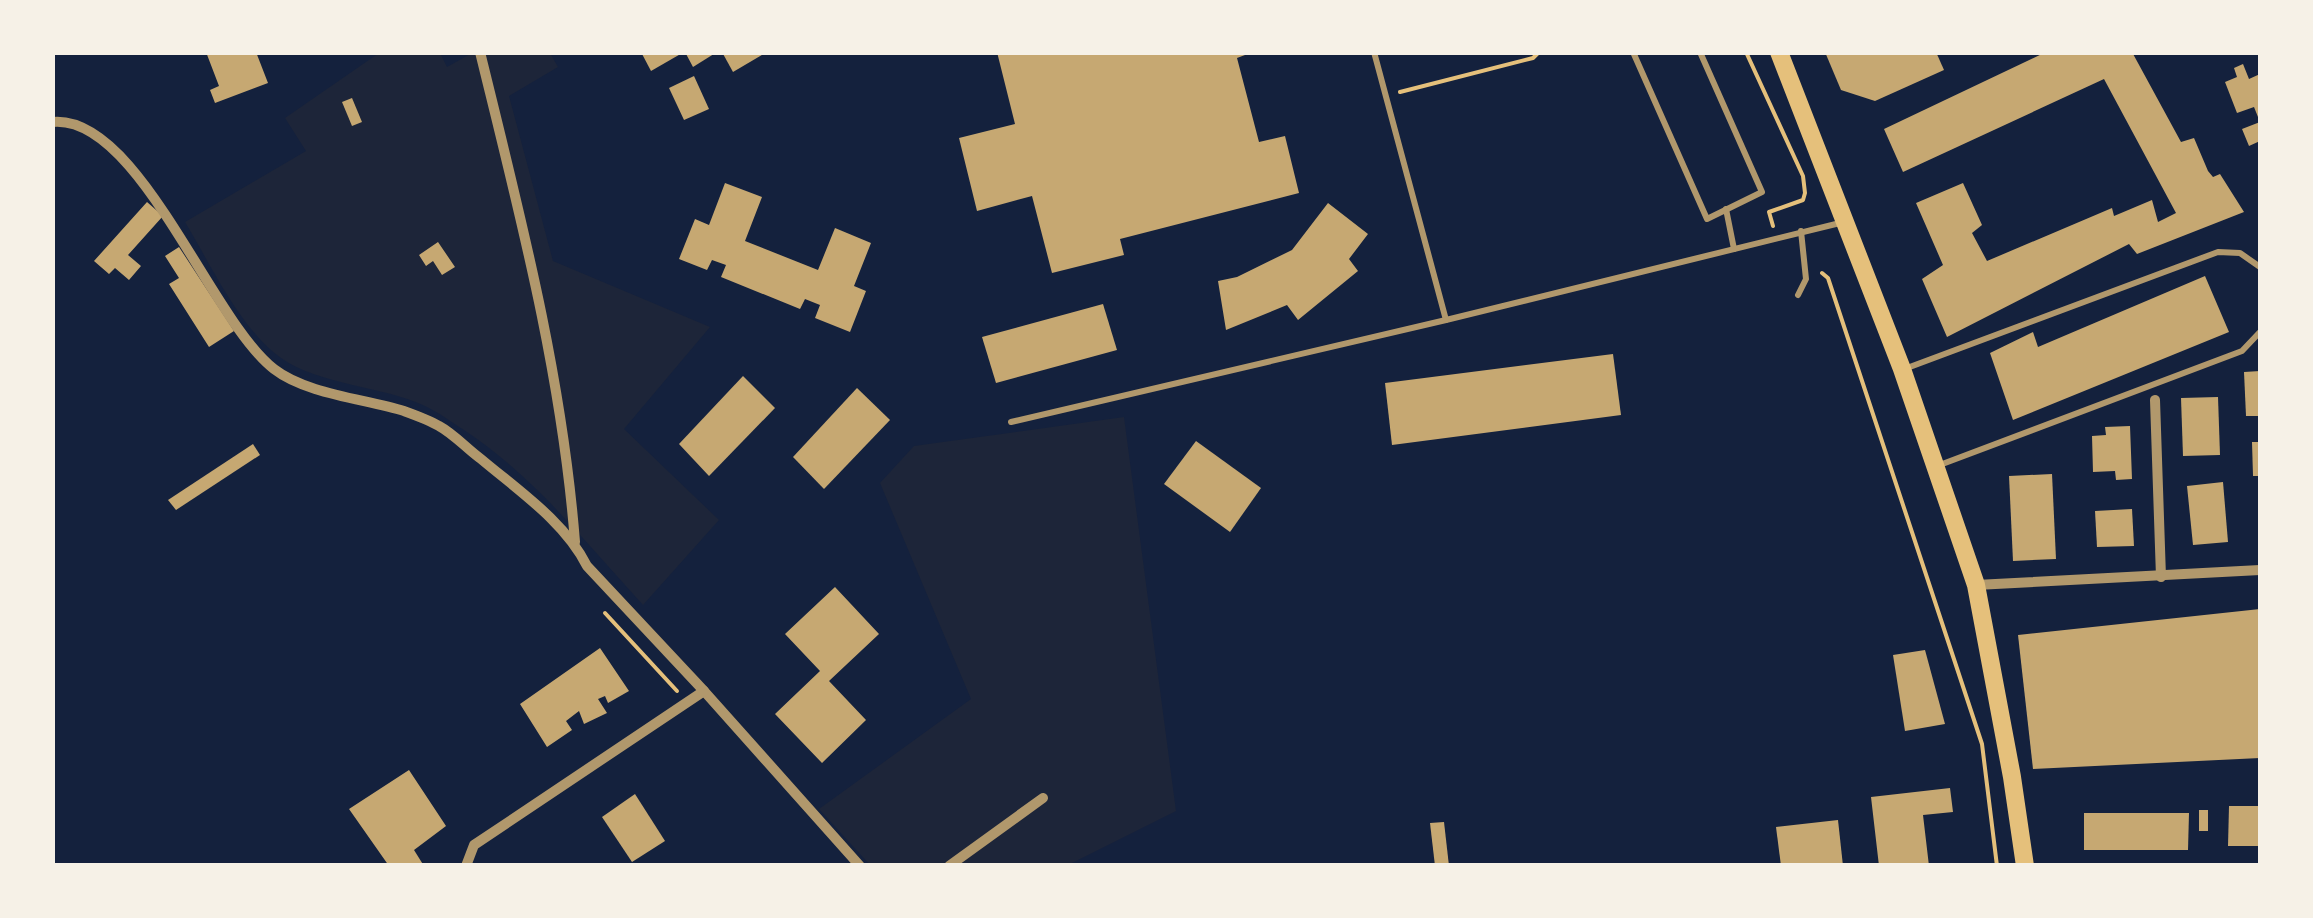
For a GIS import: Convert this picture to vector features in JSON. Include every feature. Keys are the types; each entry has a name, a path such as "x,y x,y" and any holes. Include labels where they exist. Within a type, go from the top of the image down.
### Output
{"main road":[{"path":"1779,52 1902,370 1976,585 2012,777 2024,866"}],"street":[{"path":"480,52 540,294 573,493 576,543 587,566 858,865"},
{"path":"52,122 94,130 155,197 238,329 273,369 296,382 407,412 441,426 576,543"},
{"path":"2155,400 2161,576"},
{"path":"1976,585 2260,570"},
{"path":"466,866 474,845 704,691"},
{"path":"949,866 1043,798"}],"lane":[{"path":"1374,52 1446,320"},
{"path":"1633,52 1707,218 1762,192 1700,52"},
{"path":"1726,209 1734,248"},
{"path":"1011,422 1845,222"},
{"path":"1798,294 1806,278 1801,232"},
{"path":"1902,370 2218,252 2240,253 2260,267"},
{"path":"1936,467 2242,351 2260,332"}],"path":[{"path":"1386,95 1533,58 1538,52"},
{"path":"1746,52 1803,176 1803,200 1769,212 1776,238"},
{"path":"1805,261 1828,278 1951,645 1982,744 1997,866"}],"shaded area":[{"path":"379,53 440,53 447,67 472,53 550,53 558,67 509,96 553,261 710,327 624,429 719,520 643,605 537,490 464,430 408,399 296,367 266,346 239,314 185,222 306,151 285,118"},
{"path":"1124,417 1176,811 1068,865 871,866 819,809 971,699 880,483 914,446"}],"building":[{"path":"206,52 256,52 268,83 215,103 210,90 219,86"},
{"path":"641,52 684,52 651,71"},
{"path":"685,52 717,52 693,67"},
{"path":"722,52 767,52 733,72"},
{"path":"997,52 1253,52 1237,58 1259,142 1285,136 1299,193 1120,239 1124,255 1052,273 1032,196 977,211 959,138 1015,124"},
{"path":"1825,52 1936,52 1944,70 1875,101 1841,90"},
{"path":"2046,52 2132,52 2181,142 2194,138 2208,171 2213,177 2220,174 2244,212 2137,254 2129,244 1947,337 1922,279 1943,265 1916,203 1963,183 1982,225 1972,233 1987,261 2112,208 2114,216 2152,200 2158,222 2176,213 2104,79 1903,172 1884,129"},
{"path":"2243,64 2249,79 2260,74 2260,122 2254,107 2237,113 2225,82 2237,77 2234,68"},
{"path":"694,76 709,109 684,120 669,88"},
{"path":"352,98 362,122 352,126 342,102"},
{"path":"2260,122 2260,141 2249,146 2242,129"},
{"path":"725,183 762,197 745,241 818,270 835,228 871,243 854,286 866,291 850,332 815,318 820,305 805,299 800,309 721,277 726,265 712,260 707,270 679,259 695,219 709,225"},
{"path":"147,202 163,216 128,255 141,266 129,280 115,268 109,274 94,261"},
{"path":"1328,203 1368,234 1349,259 1358,271 1298,320 1287,305 1226,330 1218,281 1237,277 1292,250"},
{"path":"438,242 455,267 442,275 433,261 426,266 419,255"},
{"path":"179,247 234,331 209,347 169,284 179,278 165,256"},
{"path":"2205,276 2229,332 2013,420 1990,353 2033,332 2038,347"},
{"path":"1103,304 1117,350 996,383 982,337"},
{"path":"1613,354 1621,415 1392,445 1385,383"},
{"path":"2260,371 2260,416 2246,416 2244,372"},
{"path":"743,376 775,408 709,476 679,444"},
{"path":"857,388 890,420 824,489 793,457"},
{"path":"2218,397 2220,455 2183,456 2181,398"},
{"path":"2130,426 2132,479 2116,480 2115,471 2093,472 2092,436 2106,435 2105,427"},
{"path":"1196,441 1261,488 1230,532 1164,484"},
{"path":"2252,442 2260,442 2260,476 2253,476"},
{"path":"253,444 260,455 176,510 168,500"},
{"path":"2052,474 2056,559 2013,561 2009,476"},
{"path":"2223,482 2228,542 2193,545 2187,486"},
{"path":"2132,509 2134,546 2097,547 2095,511"},
{"path":"835,587 879,634 829,681 866,720 822,763 775,714 820,671 785,634"},
{"path":"2260,609 2260,758 2033,769 2018,635"},
{"path":"600,648 629,691 608,703 605,696 598,699 607,713 584,724 579,711 566,721 572,730 547,747 520,704"},
{"path":"1925,650 1945,724 1905,731 1893,655"},
{"path":"409,770 446,826 414,850 424,866 389,866 349,809"},
{"path":"1950,788 1953,812 1923,815 1929,866 1879,866 1871,797"},
{"path":"635,794 665,841 632,862 602,817"},
{"path":"2229,806 2260,806 2260,846 2228,846"},
{"path":"2199,810 2208,810 2208,831 2199,831"},
{"path":"2084,813 2189,813 2188,850 2084,850"},
{"path":"1838,820 1843,866 1781,866 1776,827"},
{"path":"1444,822 1449,866 1435,866 1430,823"}]}
